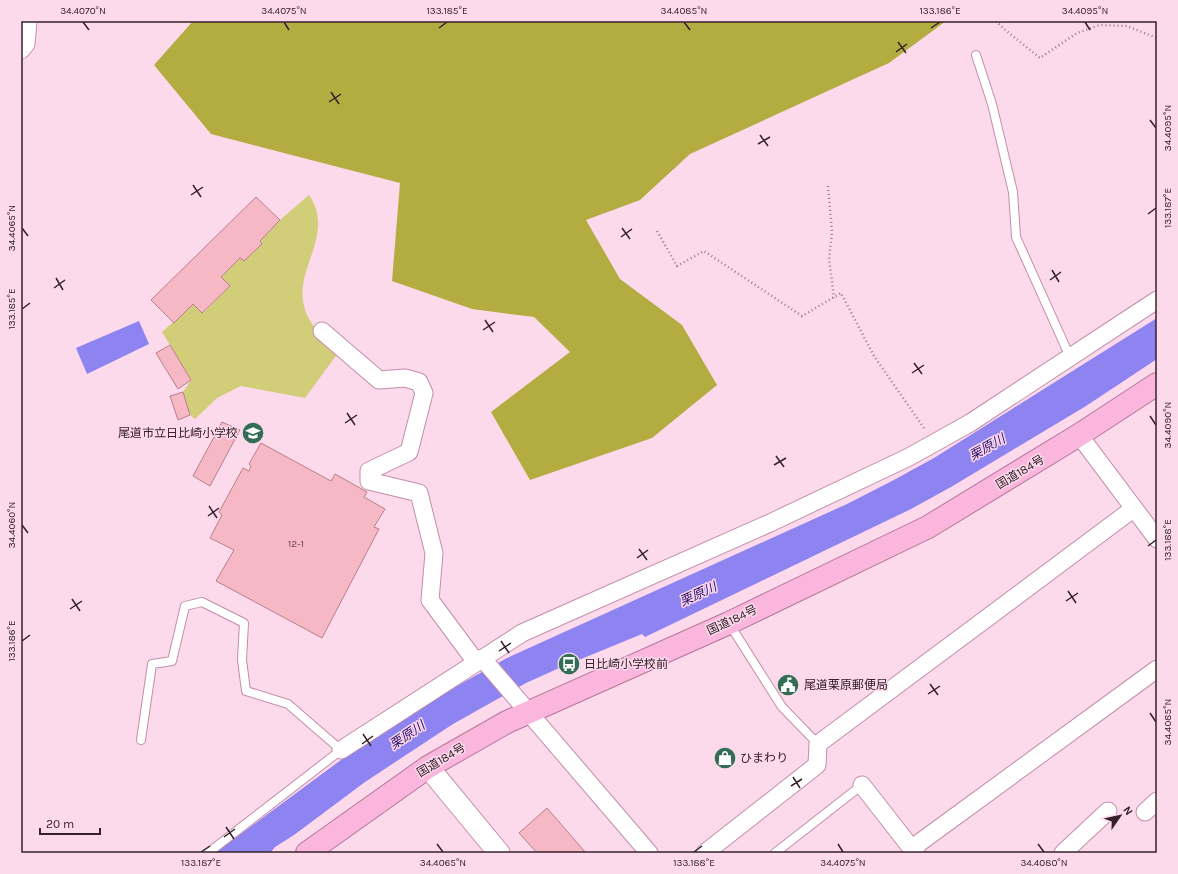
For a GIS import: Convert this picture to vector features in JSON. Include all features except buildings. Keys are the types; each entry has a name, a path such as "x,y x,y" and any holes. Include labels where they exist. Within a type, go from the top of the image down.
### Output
{"highway":[{"name":"国道184号","path":"307,853 428,767 507,722 522,705 729,623 928,527 1156,387"}],"street":[{"path":"21,50 26,44 28,21"},
{"path":"341,750 482,661 522,633 824,498 909,457 970,423 1157,300"},
{"path":"322,331 379,380 406,378 419,382 424,393 409,452 369,472 369,481 419,493 434,553 430,600 649,853"},
{"path":"1079,435 1133,509 1157,539"},
{"path":"705,853 817,764 818,744 1133,509"},
{"path":"862,785 914,853 919,843 1157,669"},
{"path":"428,767 499,853"},
{"path":"1063,853 1108,811"}],"lane":[{"path":"976,55 992,104 1013,192 1016,237 1070,357"},
{"path":"141,740 152,664 172,661 185,606 202,602 244,623 242,660 246,691 288,704 341,750 208,853"},
{"path":"729,623 782,708 818,744"},
{"path":"775,853 862,785"}],"path":[{"path":"996,21 1040,58 1077,33 1100,25 1127,26 1157,38"},
{"path":"828,186 832,232 829,259 834,298"},
{"path":"657,231 677,266 704,251 802,316 841,293 874,356 934,443"}],"shaded area":[{"path":"193,21 946,21 889,63 690,154 640,200 586,220 620,279 682,325 717,385 652,438 530,480 491,412 570,352 534,317 472,309 392,281 400,183 211,134 154,65"},
{"path":"309,195 316,209 318,223 317,237 304,278 302,292 304,306 313,325 338,353 305,398 241,386 217,398 195,419 190,415 183,392 191,380 162,332 193,304 203,313 230,286 221,277 240,258 244,261 262,244 260,241 280,220"}],"water":[{"name":"栗原川","path":"1157,318 1157,359 1086,406 951,487 911,509 645,637 642,634 526,683 453,724 365,782 294,835 275,847 270,853 215,853 349,754 439,696 507,658 847,504 892,481 934,458"},
{"path":"139,321 149,344 87,374 76,348"}],"place":[{"name":"尾道市立日比崎小学校","path":"253,433"},
{"name":"日比崎小学校前","path":"569,664"},
{"name":"尾道栗原郵便局","path":"788,685"},
{"name":"ひまわり","path":"725,758"}]}
